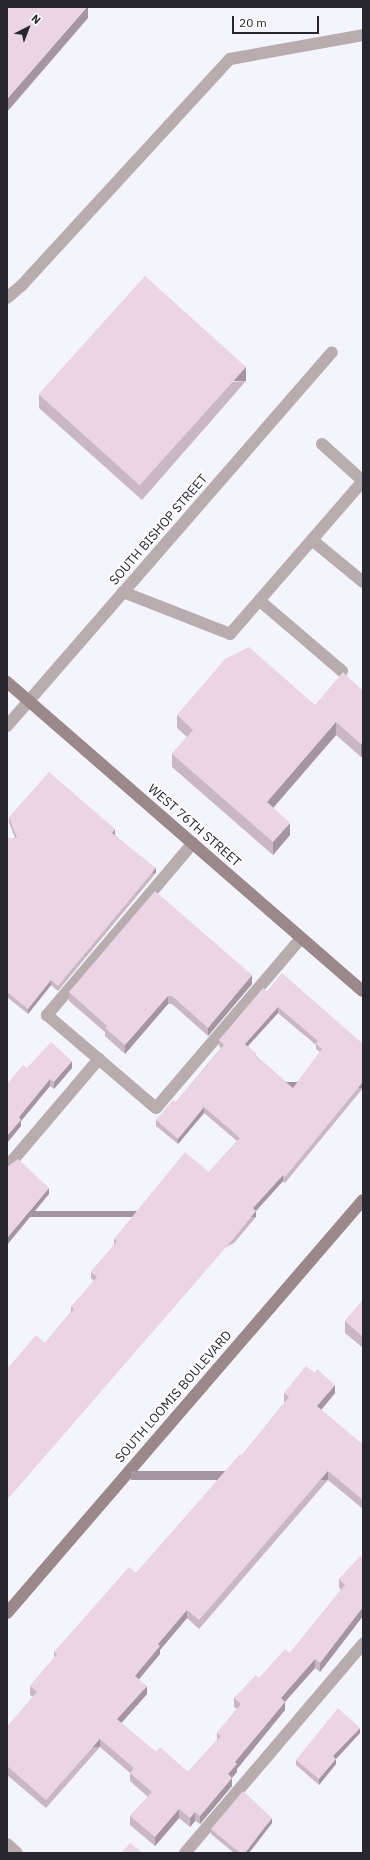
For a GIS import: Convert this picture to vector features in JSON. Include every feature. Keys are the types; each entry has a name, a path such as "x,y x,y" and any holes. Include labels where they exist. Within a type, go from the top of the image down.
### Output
{"street":[{"path":"7,298 22,285 230,59 363,35"},
{"name":"SOUTH BISHOP STREET","path":"7,726 332,352"},
{"path":"123,592 230,634 363,481 322,444"},
{"path":"312,540 363,582"},
{"path":"260,601 342,671"},
{"name":"WEST 76TH STREET","path":"7,682 363,991"},
{"path":"193,843 47,1015 156,1108 302,938"},
{"path":"7,1167 99,1059"},
{"name":"SOUTH LOOMIS BOULEVARD","path":"7,1613 363,1200"},
{"path":"185,1853 363,1644"},
{"path":"7,1844 17,1853"}],"building":[{"path":"7,7 87,7 7,99"},
{"path":"145,276 246,367 140,485 39,394"},
{"path":"249,647 315,705 343,672 363,691 363,742 361,744 336,722 267,802 290,823 273,842 172,754 193,730 177,715 225,659"},
{"path":"49,772 115,829 112,833 156,868 58,986 51,980 28,1009 7,992 7,838 17,838 9,817"},
{"path":"155,891 252,975 208,1028 172,996 168,996 125,1045 105,1028 107,1026 69,992"},
{"path":"282,973 363,1044 363,1082 285,1177 283,1175 253,1208 256,1211 234,1238 7,1500 7,1369 36,1335 45,1343 74,1309 71,1307 97,1277 91,1272 117,1241 114,1239 185,1152 209,1172 240,1138 204,1107 178,1139 156,1120 173,1100 176,1102 224,1045 219,1040 263,988 267,991","holes":["278,1007 318,1041 316,1044 322,1049 293,1088 255,1056 257,1054 245,1044"]},
{"path":"51,1042 72,1061 54,1082 50,1079 19,1117 21,1120 7,1136 7,1084 23,1065 27,1068"},
{"path":"18,1159 49,1188 7,1238 7,1167"},
{"path":"363,1300 363,1337 345,1321"},
{"path":"306,1366 315,1373 317,1369 335,1385 317,1406 363,1445 363,1500 328,1471 199,1620 187,1610 158,1644 160,1646 135,1676 147,1686 117,1719 156,1752 160,1747 188,1772 221,1736 217,1733 241,1704 234,1698 256,1675 259,1678 285,1649 290,1653 345,1585 339,1579 360,1556 363,1558 363,1607 320,1663 315,1659 281,1698 285,1702 235,1762 237,1764 228,1774 232,1778 200,1816 195,1812 190,1818 179,1809 155,1837 130,1816 152,1792 130,1773 134,1768 100,1739 46,1800 7,1766 7,1727 37,1692 30,1686 57,1654 54,1652 129,1567 136,1573 240,1454 242,1455 289,1397 284,1393"},
{"path":"338,1708 360,1728 333,1756 336,1759 319,1779 296,1760"},
{"path":"243,1791 272,1818 245,1853 240,1853 211,1829"},
{"path":"130,1843 143,1853 121,1853"}]}
